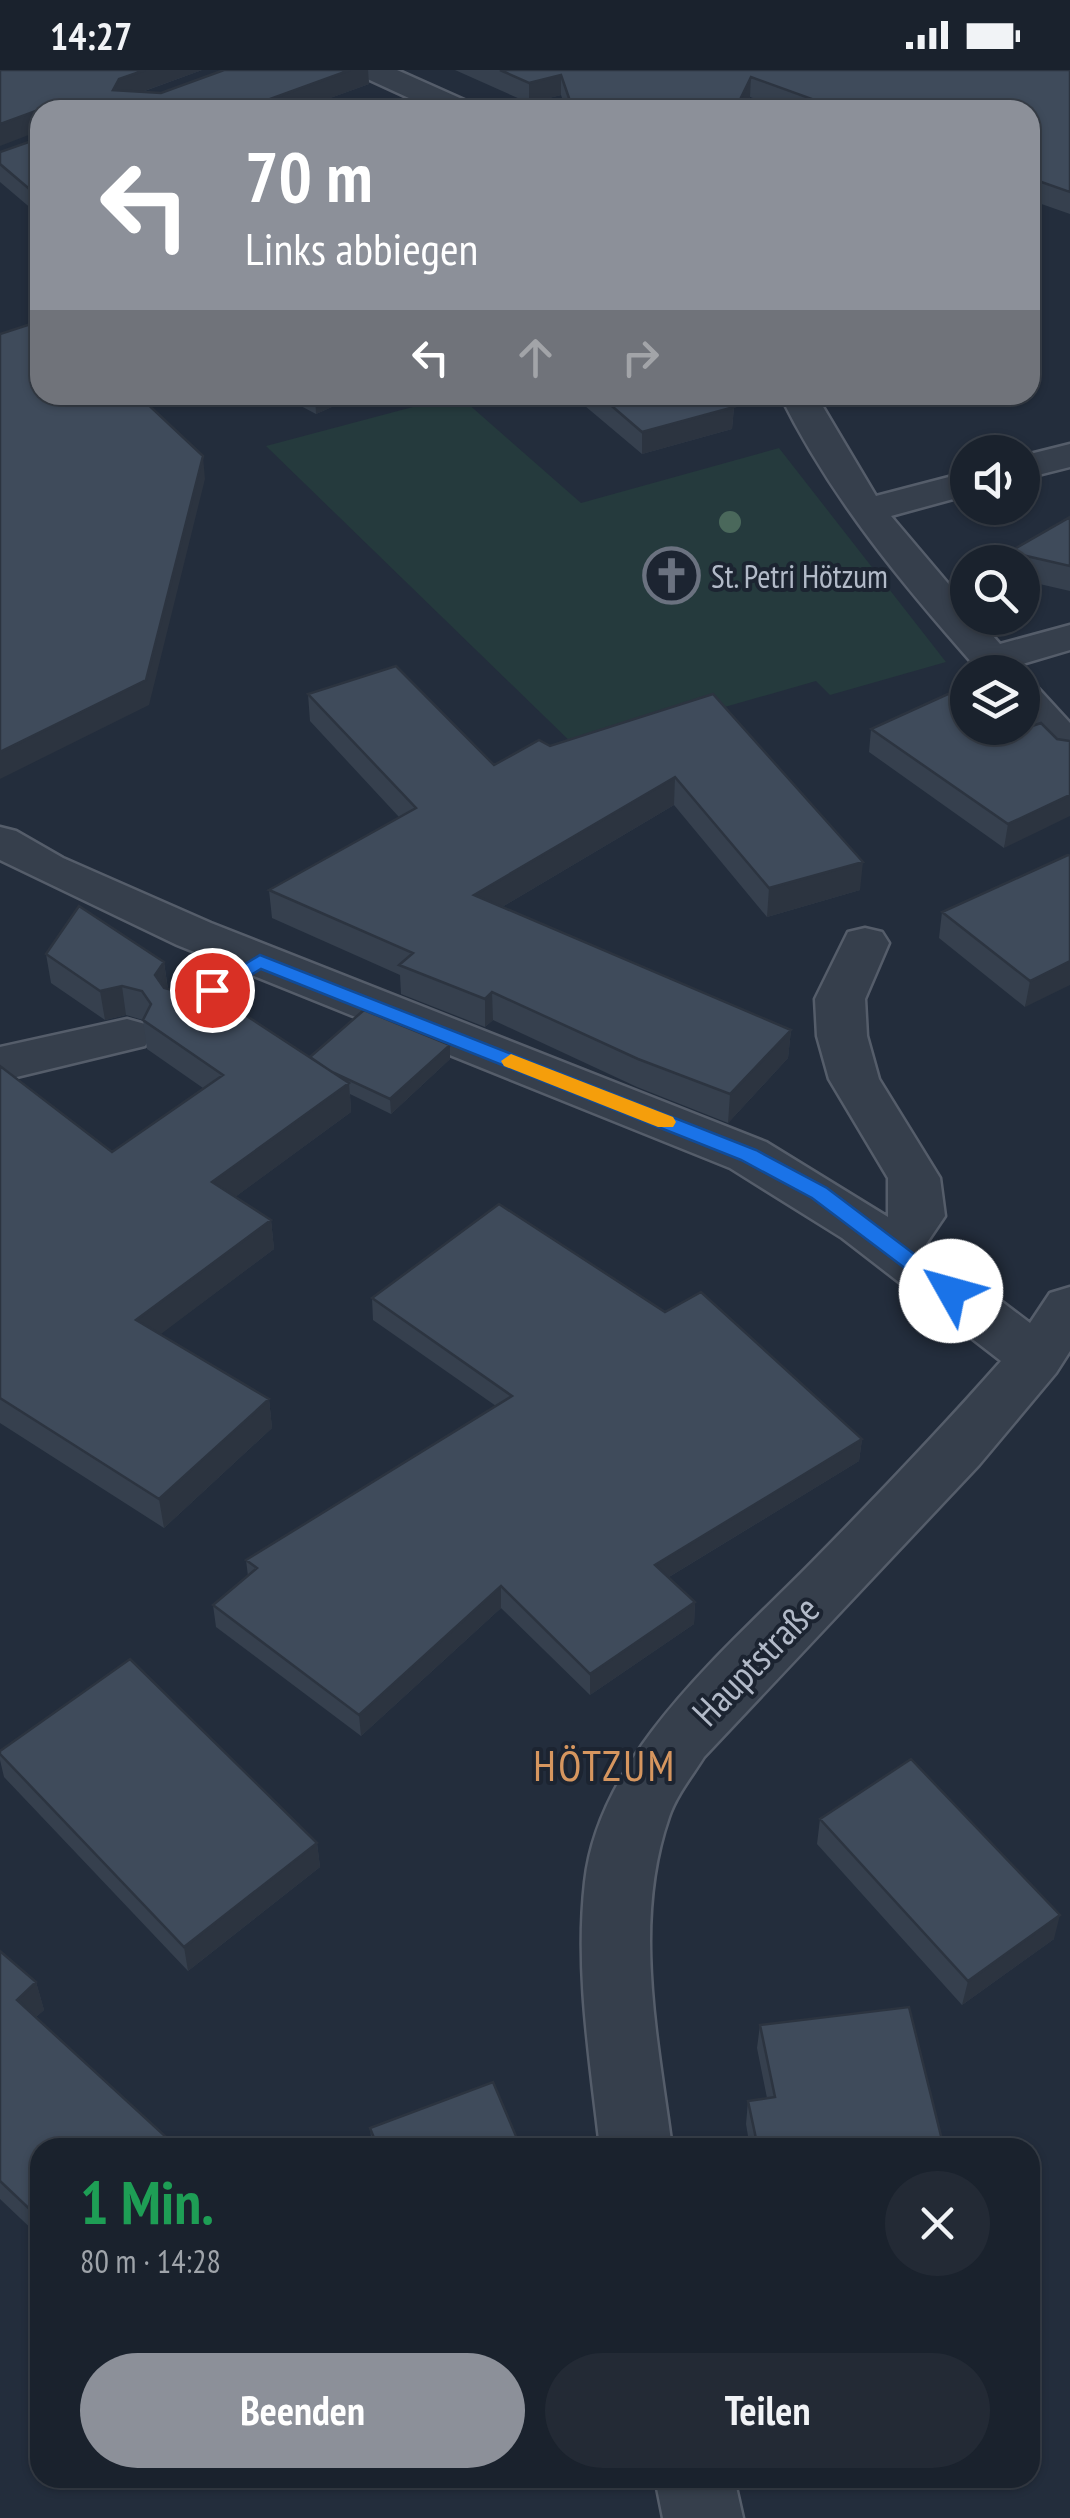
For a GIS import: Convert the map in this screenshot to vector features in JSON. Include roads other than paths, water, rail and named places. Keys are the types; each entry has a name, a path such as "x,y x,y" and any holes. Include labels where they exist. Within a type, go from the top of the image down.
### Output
{"street":[{"path":"372,70 438,100"},
{"path":"802,405 818,440 866,510 988,655"},
{"path":"1040,463 1070,454"},
{"path":"866,510 950,487"},
{"path":"1024,655 1070,636"},
{"path":"1040,716 1070,750"},
{"path":"0,841 47,868 260,962 748,1155 820,1193 895,1246 1036,1358"},
{"path":"865,943 840,999 842,1036 854,1078 914,1178 918,1216 895,1246"},
{"path":"216,987 260,962"},
{"path":"0,1064 126,1035"},
{"name":"Hauptstraße","path":"635,2138 617,1974 618,1880 639,1807 681,1738 958,1449 1036,1358 1070,1307"},
{"path":"698,2488 703,2518"}],"place":[{"name":"St. Petri Hötzum","path":"672,576"}],"district":[{"name":"HÖTZUM","path":"605,1765"}]}
